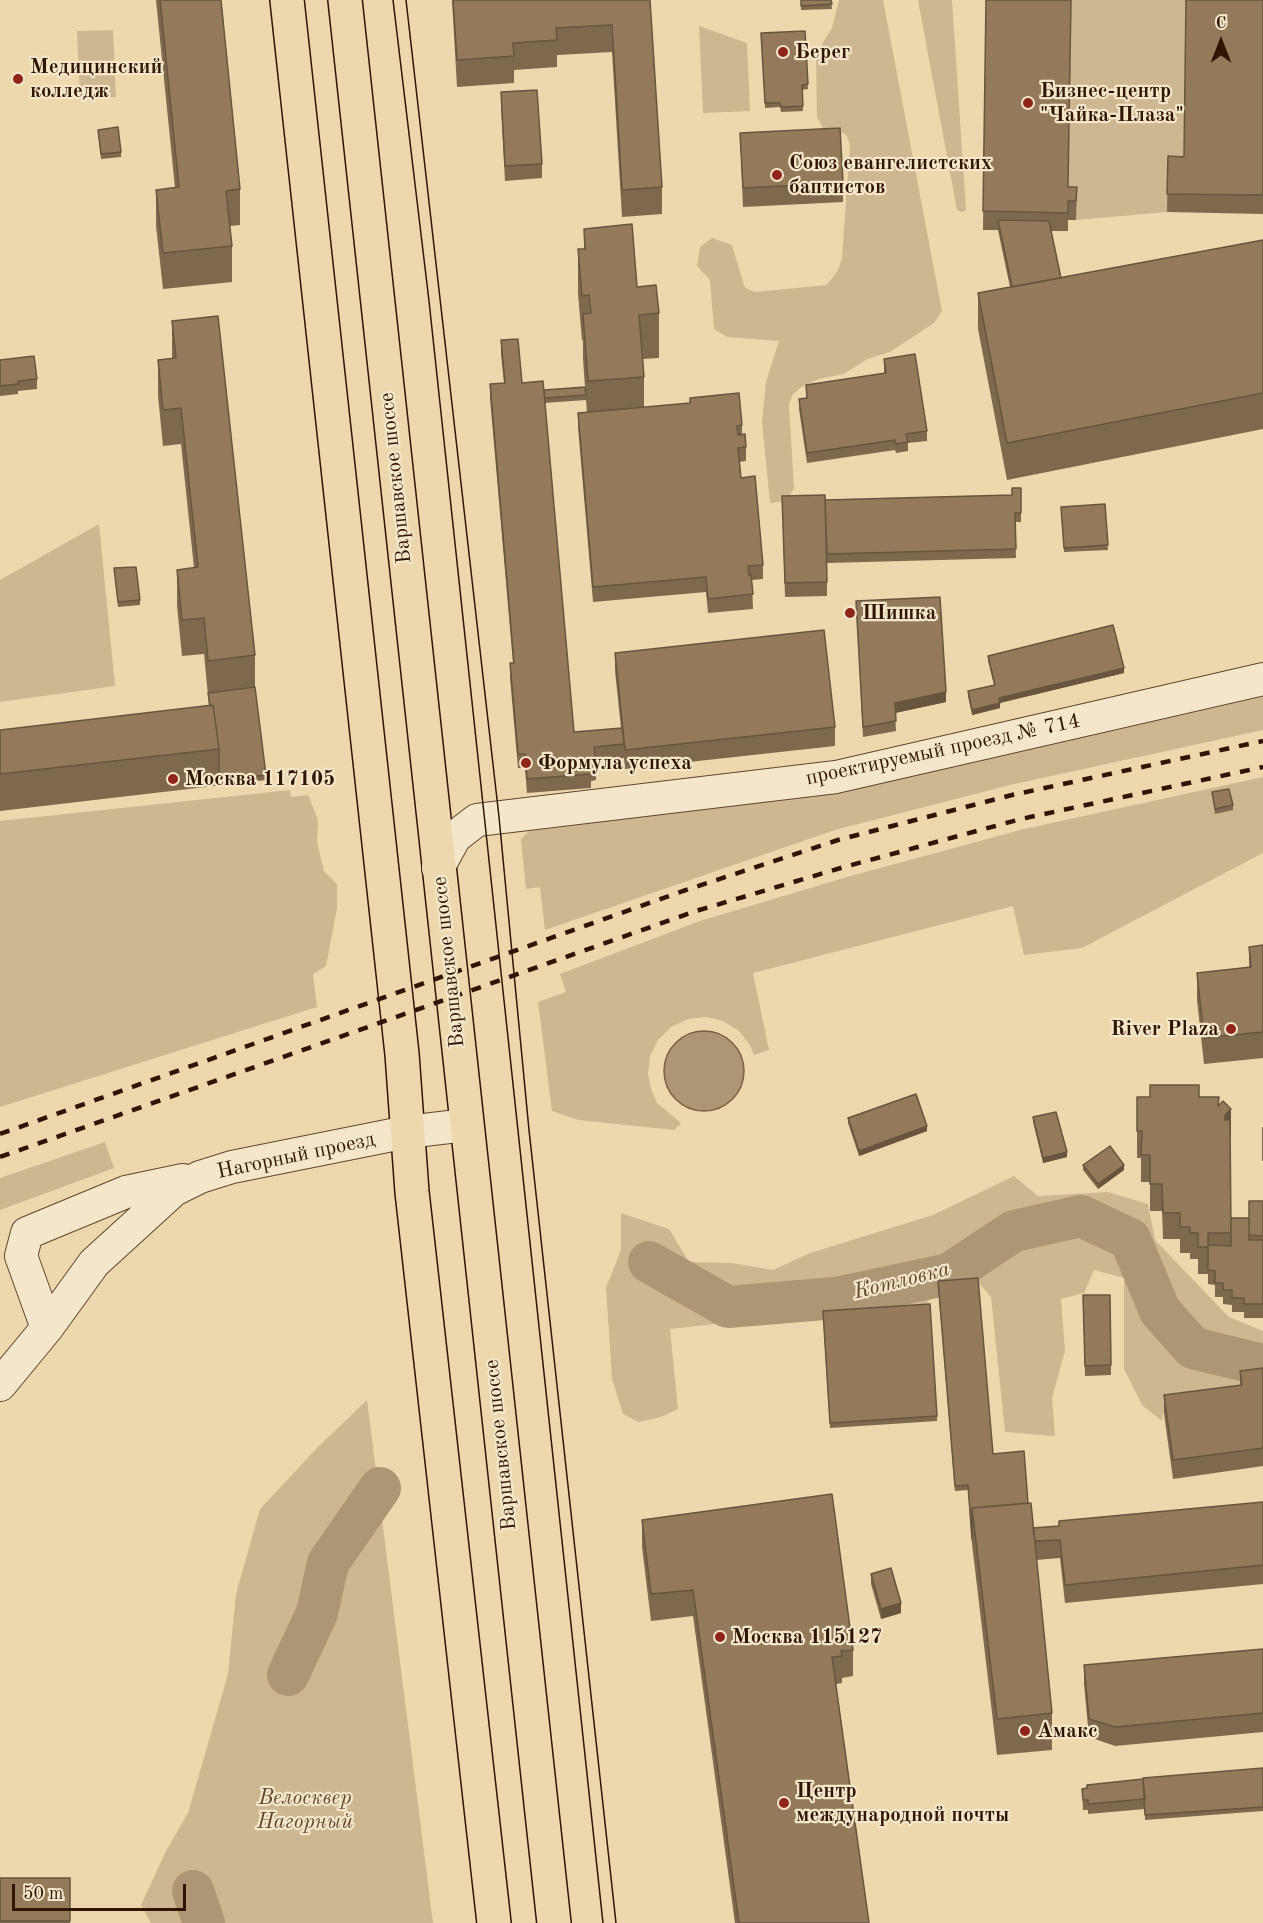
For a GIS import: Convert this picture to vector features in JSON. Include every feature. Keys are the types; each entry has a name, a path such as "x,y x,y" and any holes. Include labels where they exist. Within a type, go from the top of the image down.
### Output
{"main road":[{"path":"287,0 401,1045 407,1132 494,1923"},
{"name":"Варшавское шоссе","path":"345,0 554,1923"}],"street":[{"name":"проектируемый проезд № 714","path":"477,820 836,777 1263,679"},
{"path":"429,782 439,799 452,810 477,820"},
{"path":"438,868 455,837 477,820"},
{"name":"Нагорный проезд","path":"0,1385 47,1328 94,1263 150,1209 174,1190 200,1177 232,1167 407,1132 466,1125"},
{"path":"47,1328 21,1256 27,1233 126,1192 200,1177"}],"green space":[{"path":"839,0 883,0 942,311 934,323 890,352 867,359 844,374 819,379 803,386 793,394 789,404 794,488 787,501 770,503 762,422 766,382 779,341 727,337 714,329 710,280 697,266 700,247 712,238 732,245 745,288 755,292 827,285 838,270 842,258 850,145 846,134 823,128 817,117 816,54 832,28"},
{"path":"918,0 952,0 966,210 962,212 957,210"},
{"path":"1071,0 1187,0 1184,175 1167,212 1076,220 1068,206"},
{"path":"699,26 747,43 750,111 703,113"},
{"path":"113,30 116,97 80,98 77,31"},
{"path":"99,524 115,686 0,702 0,580"},
{"path":"1263,695 1263,730 1010,785 835,830 545,930 540,887 526,889 521,839 529,831 831,793"},
{"path":"1263,777 1263,853 1082,948 1024,955 1013,906 753,973 769,1050 754,1055 750,1045 739,1031 723,1021 706,1017 688,1019 671,1027 658,1040 650,1056 648,1074 657,1103 681,1123 674,1130 578,1120 552,1111 538,1002 566,992 560,974 700,921 847,877 1024,829"},
{"path":"290,790 291,797 308,795 318,820 317,842 324,871 337,884 337,908 326,966 313,974 317,1007 0,1107 0,821"},
{"path":"105,1142 114,1168 0,1210 0,1178"},
{"path":"1014,1176 1038,1196 1108,1192 1148,1204 1155,1240 1229,1317 1263,1331 1263,1373 1239,1401 1163,1413 1162,1421 1142,1405 1124,1369 1124,1278 1094,1270 1084,1293 1061,1299 1065,1351 1052,1398 1055,1436 1005,1432 991,1297 978,1282 938,1286 926,1305 814,1313 670,1329 678,1409 661,1417 639,1422 623,1414 612,1379 606,1288 621,1250 621,1213 669,1229 689,1262 732,1263 773,1270 810,1253 933,1215"},
{"name":"Велосквер Нагорный","path":"367,1400 433,1923 151,1923 141,1905 166,1851 188,1813 228,1674 236,1594 260,1509 318,1447"}],"shaded area":[{"path":"704,1031 719,1034 732,1043 741,1056 744,1071 741,1086 732,1099 719,1108 704,1111 689,1108 676,1099 667,1086 664,1071 667,1056 676,1043 689,1034"}],"building":[{"path":"160,0 221,0 240,189 226,191 232,246 163,253 156,190 179,187"},
{"path":"453,0 650,0 662,187 622,190 612,25 556,28 557,40 513,43 514,56 457,60"},
{"path":"801,0 831,0 832,4 801,6"},
{"name":"Бизнес-центр \"Чайка-Плаза\"","path":"986,0 1071,0 1068,187 1077,187 1076,201 1068,201 1068,213 983,211"},
{"name":"Бизнес-центр \"Чайка-Плаза\"","path":"1186,0 1263,0 1263,195 1167,194 1168,156 1184,157"},
{"path":"805,31 808,84 802,85 803,106 781,107 780,103 765,103 761,33"},
{"path":"537,90 542,164 505,166 501,92"},
{"path":"118,127 121,152 101,154 98,130"},
{"path":"840,128 843,183 743,188 740,133"},
{"path":"998,220 1049,221 1061,278 1012,287"},
{"path":"632,224 637,287 656,285 659,313 639,315 644,377 588,381 583,314 591,313 589,295 582,296 578,249 585,249 584,229"},
{"path":"1263,240 1263,393 1007,443 978,293"},
{"path":"218,316 255,655 208,661 204,618 182,620 177,570 198,567 181,408 163,410 158,360 176,358 172,321"},
{"path":"518,339 522,383 543,381 574,732 622,728 624,744 594,747 596,766 591,767 591,774 527,779 525,754 518,754 510,663 514,663 490,384 505,383 501,340"},
{"path":"915,354 927,431 906,434 908,442 896,444 895,440 807,453 799,399 807,398 806,385 886,373 884,359"},
{"path":"34,356 37,379 0,386 0,360"},
{"path":"585,387 586,395 545,398 544,390"},
{"path":"739,393 742,425 737,426 738,435 745,434 746,447 738,448 741,478 755,476 763,565 748,566 753,594 708,599 706,577 593,587 578,413 690,403 690,398"},
{"path":"1012,488 1021,488 1021,513 1015,513 1016,549 827,554 825,500 1012,495"},
{"path":"825,495 827,582 785,583 782,496"},
{"path":"1105,504 1108,545 1064,548 1061,507"},
{"path":"136,567 140,600 118,602 114,568"},
{"path":"940,597 946,692 895,703 896,721 863,727 856,601"},
{"path":"1113,625 1124,668 999,698 1000,703 972,710 968,691 995,685 988,656"},
{"path":"824,630 835,727 625,750 615,653"},
{"path":"255,687 266,775 219,781 219,749 213,705 210,706 208,693"},
{"path":"213,705 219,749 0,774 0,730"},
{"path":"1229,789 1233,805 1215,809 1212,792"},
{"name":"River Plaza","path":"1263,945 1263,1032 1204,1038 1197,973 1251,967 1249,947"},
{"path":"1150,1085 1199,1085 1199,1097 1219,1097 1218,1106 1223,1101 1231,1109 1225,1115 1225,1120 1230,1120 1231,1233 1208,1233 1208,1247 1198,1247 1198,1233 1190,1233 1190,1227 1180,1227 1180,1213 1163,1213 1162,1184 1150,1184 1150,1155 1141,1155 1142,1131 1137,1131 1137,1097 1150,1097"},
{"path":"916,1094 927,1126 859,1151 848,1118"},
{"path":"1056,1112 1067,1152 1043,1158 1033,1117"},
{"path":"1110,1146 1124,1165 1098,1184 1083,1165"},
{"path":"1249,1201 1263,1201 1263,1236 1249,1235"},
{"path":"1231,1218 1249,1218 1249,1240 1263,1240 1263,1304 1244,1304 1244,1298 1232,1298 1232,1290 1223,1290 1223,1283 1215,1283 1215,1271 1208,1270 1208,1245 1231,1246"},
{"path":"978,1278 993,1454 1024,1451 1028,1503 972,1508 972,1539 968,1485 955,1486 938,1281"},
{"path":"1083,1295 1110,1295 1111,1365 1085,1366"},
{"path":"930,1304 937,1416 830,1423 823,1311"},
{"path":"1263,1368 1263,1448 1173,1460 1164,1395 1242,1385 1240,1371"},
{"name":"Центр международной почты","path":"832,1494 853,1650 841,1651 842,1656 832,1657 869,1923 739,1923 693,1590 651,1594 642,1520"},
{"path":"1263,1502 1263,1565 1065,1585 1060,1540 1035,1541 1033,1528 1059,1526 1059,1521"},
{"path":"1031,1503 1052,1713 997,1719 972,1508"},
{"path":"891,1568 901,1603 881,1609 871,1574"},
{"path":"1263,1649 1263,1713 1115,1727 1089,1719 1084,1665"},
{"path":"1263,1768 1263,1807 1145,1815 1143,1778"},
{"path":"1143,1779 1145,1799 1088,1804 1088,1800 1083,1800 1082,1789 1087,1788 1087,1785"},
{"path":"0,1878 70,1878 70,1921 0,1921"}],"waterway":[{"name":"Котловка","path":"649,1262 728,1307 836,1298 949,1274 1014,1231 1081,1216 1130,1239 1160,1311 1193,1348 1263,1365"},
{"name":"Котловка","path":"288,1675 317,1613 328,1563 380,1488"},
{"name":"Котловка","path":"193,1891 204,1923"}],"tram line":[{"path":"393,0 429,301 603,1923"},
{"path":"406,0 499,817 529,1130 616,1923"}],"railway":[{"path":"0,1134 683,891 838,840 1012,795 1263,741"},
{"path":"0,1157 696,911 844,867 1021,819 1263,767"}],"place":[{"name":"Берег","path":"783,52"},
{"name":"Медицинский колледж","path":"18,79"},
{"name":"Бизнес-центр \"Чайка-Плаза\"","path":"1028,103"},
{"name":"Союз евангелистских баптистов","path":"777,175"},
{"name":"Шишка","path":"850,613"},
{"name":"Формула успеха","path":"526,763"},
{"name":"Москва 117105","path":"173,779"},
{"name":"River Plaza","path":"1231,1029"},
{"name":"Москва 115127","path":"720,1637"},
{"name":"Амакс","path":"1025,1731"},
{"name":"Центр международной почты","path":"784,1803"}]}
